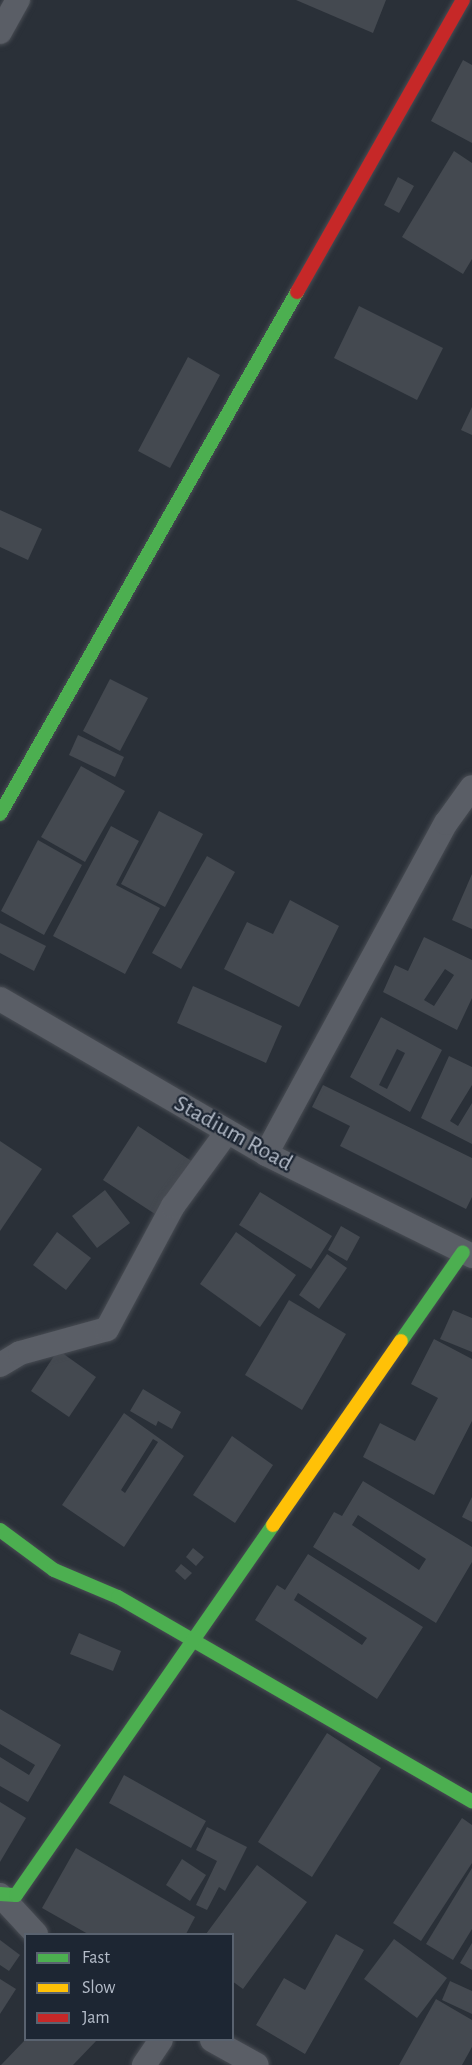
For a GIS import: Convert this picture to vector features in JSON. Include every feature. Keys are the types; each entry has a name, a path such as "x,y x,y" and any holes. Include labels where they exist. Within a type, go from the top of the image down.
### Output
{"street":[{"path":"0,32 18,0"},
{"path":"0,814 463,0"},
{"path":"266,1155 446,823 472,788"},
{"name":"Stadium Road","path":"0,999 266,1155 468,1254"},
{"path":"0,1365 20,1353 108,1329 173,1206 227,1132"},
{"path":"0,1894 16,1895 189,1642 468,1254"},
{"path":"0,1530 54,1570 118,1598 189,1642 472,1801"},
{"path":"0,1894 34,1933"},
{"path":"144,2065 159,2041"},
{"path":"214,2041 257,2065"}],"building":[{"path":"296,0 386,0 373,33"},
{"path":"463,60 472,65 472,143 431,121"},
{"path":"454,151 472,163 472,259 463,274 402,237"},
{"path":"398,177 414,186 399,213 384,205"},
{"path":"359,306 443,348 417,400 334,358"},
{"path":"188,357 220,375 170,468 138,451"},
{"path":"472,407 472,435 461,430"},
{"path":"0,510 42,529 28,560 0,547"},
{"path":"110,679 148,698 120,751 83,731"},
{"path":"78,735 124,757 115,777 69,755"},
{"path":"81,766 125,791 85,862 41,837"},
{"path":"159,811 203,834 165,907 121,884"},
{"path":"111,826 139,841 116,885 160,908 125,974 53,936"},
{"path":"38,840 82,865 44,935 1,911"},
{"path":"207,856 235,872 181,969 152,953"},
{"path":"472,874 472,929 452,920"},
{"path":"290,900 339,926 299,1007 224,969 247,922 273,934"},
{"path":"0,923 46,946 34,971 0,953"},
{"path":"424,937 472,960 472,998 457,1030 383,992 395,965 408,971","holes":["445,969 454,975 434,1006 424,1000"]},
{"path":"193,986 282,1026 266,1063 177,1023"},
{"path":"381,1017 442,1050 410,1112 350,1077","holes":["397,1049 405,1053 387,1089 379,1085"]},
{"path":"449,1056 472,1067 472,1085 450,1121 458,1126 472,1103 472,1144 421,1118"},
{"path":"323,1085 472,1158 472,1197 466,1209 340,1146 350,1126 312,1107"},
{"path":"138,1126 193,1162 158,1216 103,1180"},
{"path":"0,1141 42,1169 0,1231"},
{"path":"105,1190 130,1223 97,1248 72,1216"},
{"path":"260,1192 332,1236 311,1269 239,1225"},
{"path":"341,1226 360,1237 347,1261 328,1250"},
{"path":"57,1232 91,1258 66,1290 33,1265"},
{"path":"236,1232 296,1275 260,1327 200,1284"},
{"path":"327,1254 347,1268 319,1309 299,1295"},
{"path":"289,1300 346,1334 302,1410 245,1375"},
{"path":"453,1310 472,1318 472,1352 440,1339"},
{"path":"434,1339 472,1359 472,1421 434,1495 363,1457 380,1423 415,1441 438,1398 411,1384"},
{"path":"58,1350 96,1377 69,1417 31,1391"},
{"path":"143,1389 181,1412 172,1429 158,1421 156,1426 130,1411"},
{"path":"124,1413 184,1456 124,1547 62,1505","holes":["153,1439 158,1442 125,1493 121,1490"]},
{"path":"232,1436 273,1465 235,1523 193,1495"},
{"path":"363,1481 472,1547 472,1562 436,1623 313,1547 334,1512 342,1516","holes":["358,1515 426,1559 419,1570 352,1525"]},
{"path":"472,1497 472,1522 462,1517"},
{"path":"193,1548 204,1557 196,1566 186,1557"},
{"path":"308,1554 423,1627 377,1699 255,1620 277,1585 285,1590","holes":["298,1593 367,1638 362,1645 294,1600"]},
{"path":"181,1564 192,1573 185,1580 175,1571"},
{"path":"79,1633 121,1651 113,1671 70,1654"},
{"path":"0,1709 61,1745 28,1802 0,1786 0,1757 29,1775 35,1765 0,1744"},
{"path":"327,1733 381,1768 312,1877 258,1842"},
{"path":"124,1775 206,1821 191,1848 109,1803"},
{"path":"0,1802 26,1818 0,1862"},
{"path":"462,1818 472,1825 472,1863 421,1941 393,1923"},
{"path":"207,1827 247,1847 225,1891 219,1887 207,1910 196,1905 217,1861 196,1850"},
{"path":"76,1848 195,1917 187,1933 86,1933 42,1908"},
{"path":"182,1859 206,1875 190,1901 166,1885"},
{"path":"257,1865 307,1902 243,1989 234,1982 234,1933 207,1933"},
{"path":"472,1868 472,1929 453,1960 426,1944"},
{"path":"336,1934 364,1950 305,2054 256,2025 284,1978 305,1990"},
{"path":"394,1939 447,1978 417,2018 364,1979"},
{"path":"0,1940 20,1955 9,1971 0,1965"},
{"path":"472,1943 472,1970 460,1963"},
{"path":"0,1979 16,1989 0,2014"},
{"path":"450,1981 472,1991 472,2014 442,2000"},
{"path":"436,1999 472,2020 472,2047 462,2065 399,2065"},
{"path":"24,2041 96,2041 73,2065 1,2065"}],"traffic: fast":[{"path":"0,814 297,292"},
{"path":"401,1341 463,1252"},
{"path":"0,1894 16,1895 273,1525"},
{"path":"0,1530 54,1570 118,1597 472,1801"}],"traffic: slow":[{"path":"273,1525 401,1341"}],"traffic: jam":[{"path":"297,292 463,0"}]}
